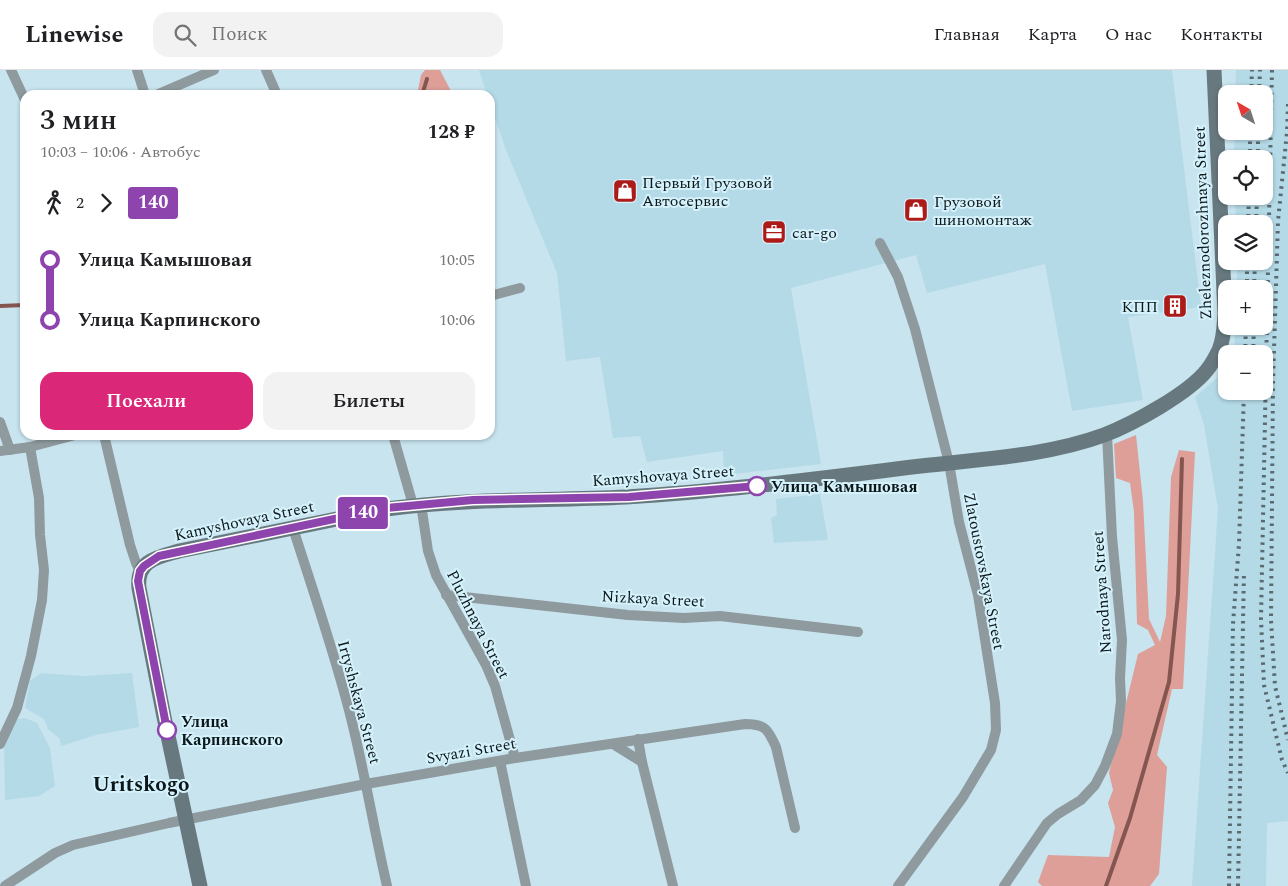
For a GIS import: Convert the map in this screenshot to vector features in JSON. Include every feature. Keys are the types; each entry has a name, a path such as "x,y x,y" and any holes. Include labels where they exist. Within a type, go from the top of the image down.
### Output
{"main road":[{"name":"Zheleznodorozhnaya Street","path":"1206,371 1220,348 1224,314 1214,70"},
{"name":"Kamyshovaya Street","path":"140,571 148,562 159,556 386,508 473,500 629,497 757,486 949,463 1070,446 1107,434 1137,420 1170,400 1206,371"},
{"path":"140,571 139,588 200,886"}],"street":[{"path":"11,70 20,90"},
{"path":"137,70 143,90"},
{"path":"168,90 214,70"},
{"path":"266,70 275,90"},
{"name":"Zlatoustovskaya Street","path":"880,244 898,277 915,329 949,463 959,522 978,595 995,703 996,730 991,750 964,797 898,886"},
{"path":"495,295 520,288"},
{"path":"0,422 5,450 30,447 56,440"},
{"name":"Narodnaya Street","path":"1004,886 1048,823 1058,814 1081,800 1095,785 1105,766 1117,734 1122,701 1120,678 1122,640 1112,537 1107,434"},
{"path":"105,440 130,545 140,571"},
{"name":"Pluzhnaya Street","path":"395,440 417,504 428,551 436,575 486,665 495,686 515,758"},
{"path":"0,744 17,708 31,656 42,600 44,570 39,498 30,447"},
{"name":"Irtyshskaya Street","path":"293,528 351,716 387,886"},
{"name":"Nizkaya Street","path":"446,595 628,615 684,618 720,616 858,632"},
{"name":"Svyazi Street","path":"4,886 55,853 73,846 186,819 366,784 515,758 745,724 755,724 768,730 776,747 795,828"},
{"path":"638,739 672,886"},
{"path":"613,744 642,762"},
{"path":"500,761 526,886"},
{"path":"0,876 4,886"}],"shaded area":[{"path":"425,70 440,70 450,90 418,90 421,75"},
{"path":"479,70 1172,70 1201,307 1128,317 1143,400 1072,411 1045,264 927,293 916,255 791,288 821,464 724,475 723,451 647,462 640,436 613,438 600,357 566,361 557,273 506,150 495,118 495,90 485,90"},
{"path":"1236,70 1288,70 1288,821 1267,823 1266,886 1192,886 1218,509 1204,425 1195,397 1218,377 1218,400 1273,400 1273,345 1234,345 1235,335 1273,335 1273,280 1237,280 1237,270 1273,270 1273,215 1236,215 1235,205 1273,205 1273,150 1234,150 1235,140 1273,140 1273,85 1235,85"},
{"path":"1136,435 1143,501 1149,619 1160,642 1166,616 1171,477 1179,450 1195,452 1183,689 1172,689 1157,755 1167,767 1159,874 1150,886 1042,886 1038,882 1048,855 1109,857 1115,827 1108,803 1113,790 1109,773 1138,654 1155,645 1148,630 1137,624 1134,512 1130,483 1116,478 1114,444"},
{"path":"820,494 828,540 774,543 771,518 777,515 776,499"},
{"path":"41,673 84,676 132,673 139,727 96,735 61,746 60,739 48,729 44,719 25,708 30,681"},
{"path":"25,718 37,723 50,748 55,786 39,796 5,800 4,746 14,720"}],"waterway":[{"path":"424,90 427,79"},
{"path":"0,306 20,305"},
{"path":"1106,886 1130,818 1169,682 1178,594 1182,459"}],"railway":[{"path":"1251,85 1252,70"},
{"path":"1259,85 1260,70"},
{"path":"1272,70 1261,619 1264,685 1282,760 1288,773"},
{"path":"1288,104 1278,221 1273,382 1271,620 1275,686 1288,740"},
{"path":"1250,140 1250,150"},
{"path":"1258,140 1258,150"},
{"path":"1248,215 1249,205"},
{"path":"1256,215 1257,205"},
{"path":"1247,270 1247,280"},
{"path":"1254,280 1255,270"},
{"path":"1245,345 1246,335"},
{"path":"1253,345 1254,335"},
{"path":"1229,886 1233,624 1239,544 1244,400"},
{"path":"1238,886 1244,571"}],"bus line":[{"name":"140","path":"167,730 138,581 140,571 144,566 159,556 386,508 473,500 629,497 757,486"}],"place":[{"name":"Первый Грузовой Автосервис","path":"625,191"},
{"name":"Грузовой шиномонтаж","path":"916,210"},
{"name":"car-go","path":"774,232"},
{"name":"КПП","path":"1175,306"},
{"name":"Улица Камышовая","path":"757,486"},
{"name":"Улица Карпинского","path":"167,730"}],"district":[{"name":"Uritskogo","path":"141,784"}]}
